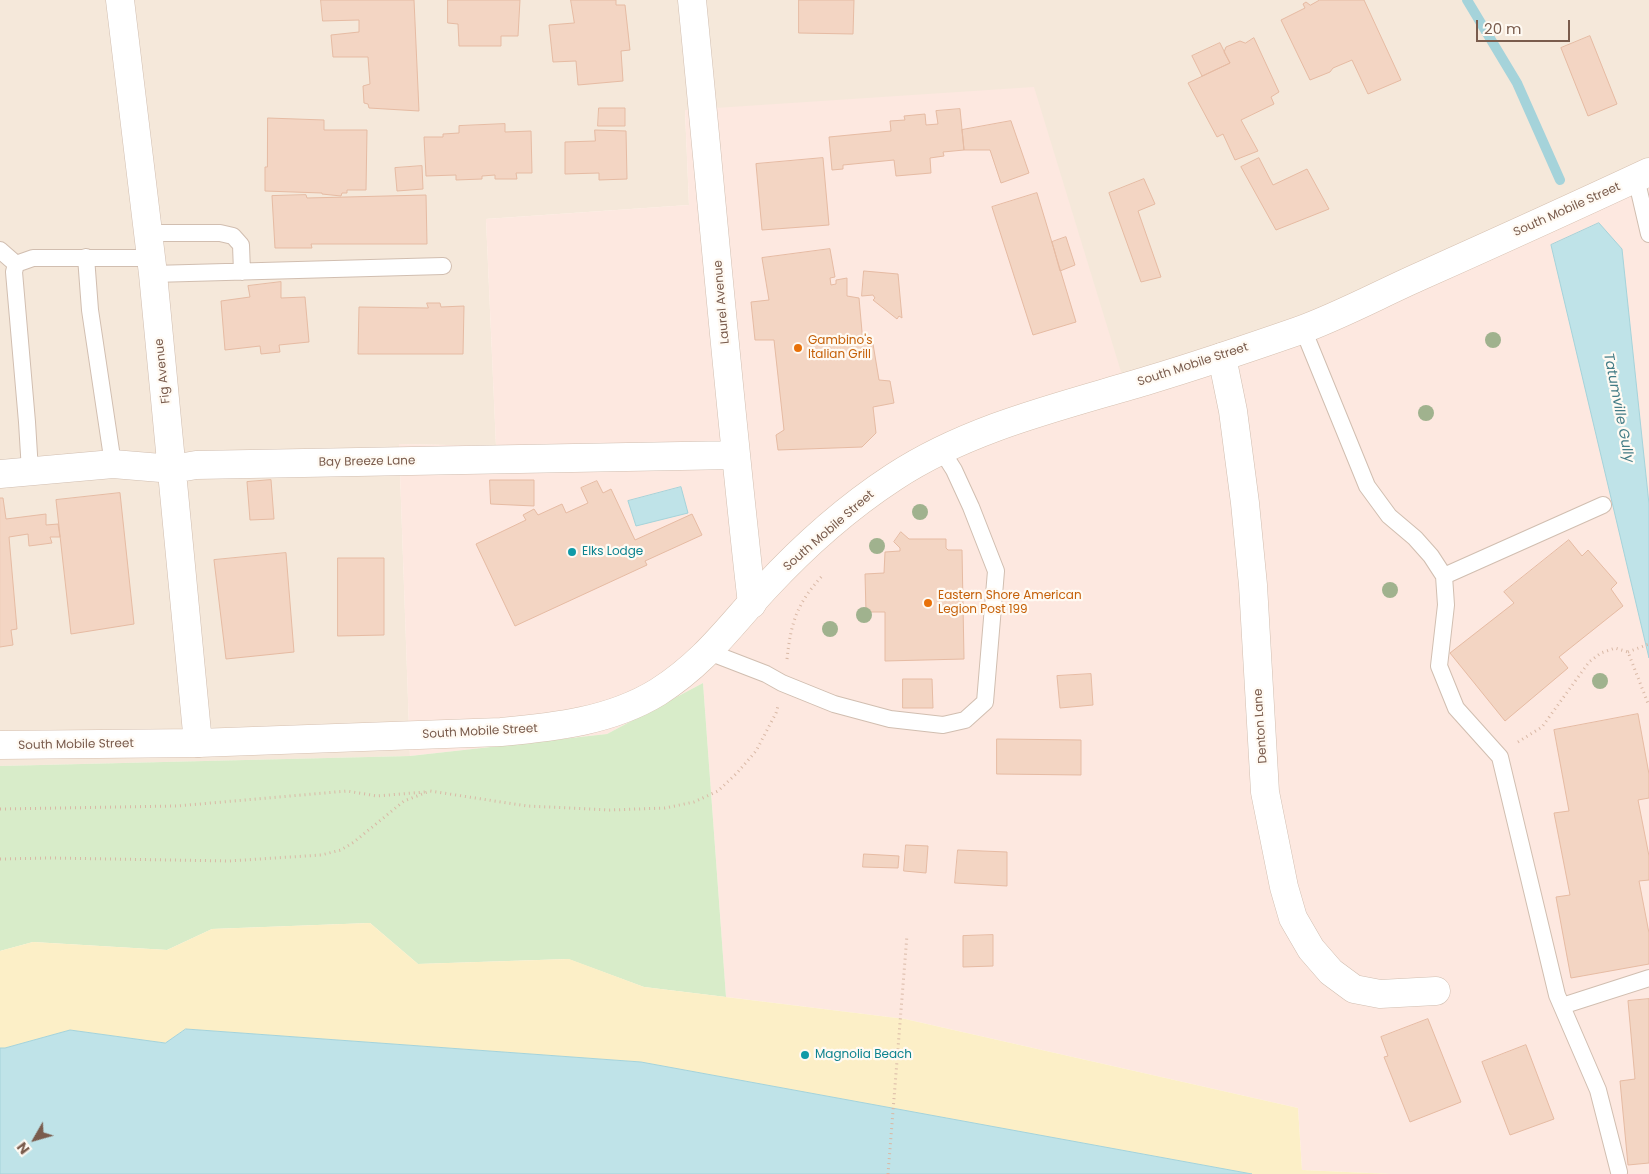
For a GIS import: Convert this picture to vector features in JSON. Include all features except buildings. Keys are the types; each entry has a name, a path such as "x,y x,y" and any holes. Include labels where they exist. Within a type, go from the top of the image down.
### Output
{"street":[{"name":"Fig Avenue","path":"120,0 173,469 198,743"},
{"name":"Laurel Avenue","path":"692,0 735,455 752,604"},
{"name":"South Mobile Street","path":"0,745 198,743 501,732 584,722 624,708 656,693 697,664 766,587 807,546 852,508 895,476 983,432 1043,410 1222,357 1303,329 1643,175"},
{"name":"Denton Lane","path":"1222,357 1233,411 1245,503 1253,585 1265,792 1284,887 1293,918 1311,949 1332,972 1354,988 1380,994 1436,991"},
{"name":"Bay Breeze Lane","path":"0,474 113,464 173,469 196,465 735,455"}],"lane":[{"path":"1643,175 1649,234"},
{"path":"150,255 220,233 233,236 241,245 242,272"},
{"path":"0,250 16,264"},
{"path":"16,264 33,258 150,255 242,272 443,266"},
{"path":"86,257 90,310 113,464"},
{"path":"16,264 14,272 30,471"},
{"path":"1303,329 1367,486 1388,516 1415,538 1444,576 1446,605 1439,666 1456,708 1500,757 1555,986 1598,1090 1619,1172"},
{"path":"709,652 766,674 782,683 834,704 890,720 943,725 965,720 986,702 996,571 971,507 954,470 942,452"},
{"path":"1444,576 1603,505"},
{"path":"1562,1006 1649,978"}],"path":[{"path":"1500,757 1542,727 1589,662 1601,653 1615,648 1628,652 1647,644"},
{"path":"1628,652 1649,706"},
{"path":"0,810 177,806 347,790 377,796 430,791 527,806 610,810 665,808 694,802 718,791 737,773 756,751 776,713 779,698"},
{"path":"0,859 228,861 321,856 341,850 354,842 404,801 430,791"},
{"path":"888,1174 907,935"}],"shaded area":[{"path":"0,0 1649,0 1649,182 1128,398 685,110 689,205 486,219 496,446 399,444 410,756 0,766"},
{"path":"1034,87 1129,398 1649,182 1649,1174 1391,1174 1302,1170 1298,1108 905,1019 726,997 703,683 607,734 410,756 399,444 496,446 486,219 689,205 685,110"}],"green space":[{"path":"703,683 726,997 644,987 568,959 418,964 370,923 212,929 167,950 33,942 0,951 0,766 410,756 607,734"}],"sand":[{"name":"Magnolia Beach","path":"370,923 418,964 569,959 644,987 905,1019 1298,1108 1302,1170 1391,1174 1252,1174 641,1062 186,1029 165,1043 70,1030 0,1048 0,951 33,942 167,950 212,929"}],"water":[{"path":"1599,223 1622,249 1649,504 1649,658 1551,245"},
{"path":"681,487 688,513 636,526 628,501"},
{"path":"186,1029 641,1062 1252,1174 0,1174 0,1048 70,1030 165,1043"}],"waterway":[{"name":"Tatumville Gully","path":"1467,0 1517,83 1560,180"}],"place":[{"name":"Gambino's Italian Grill","path":"798,348"},
{"name":"Elks Lodge","path":"572,552"},
{"name":"Eastern Shore American Legion Post 199","path":"928,603"},
{"name":"Magnolia Beach","path":"805,1055"}]}
